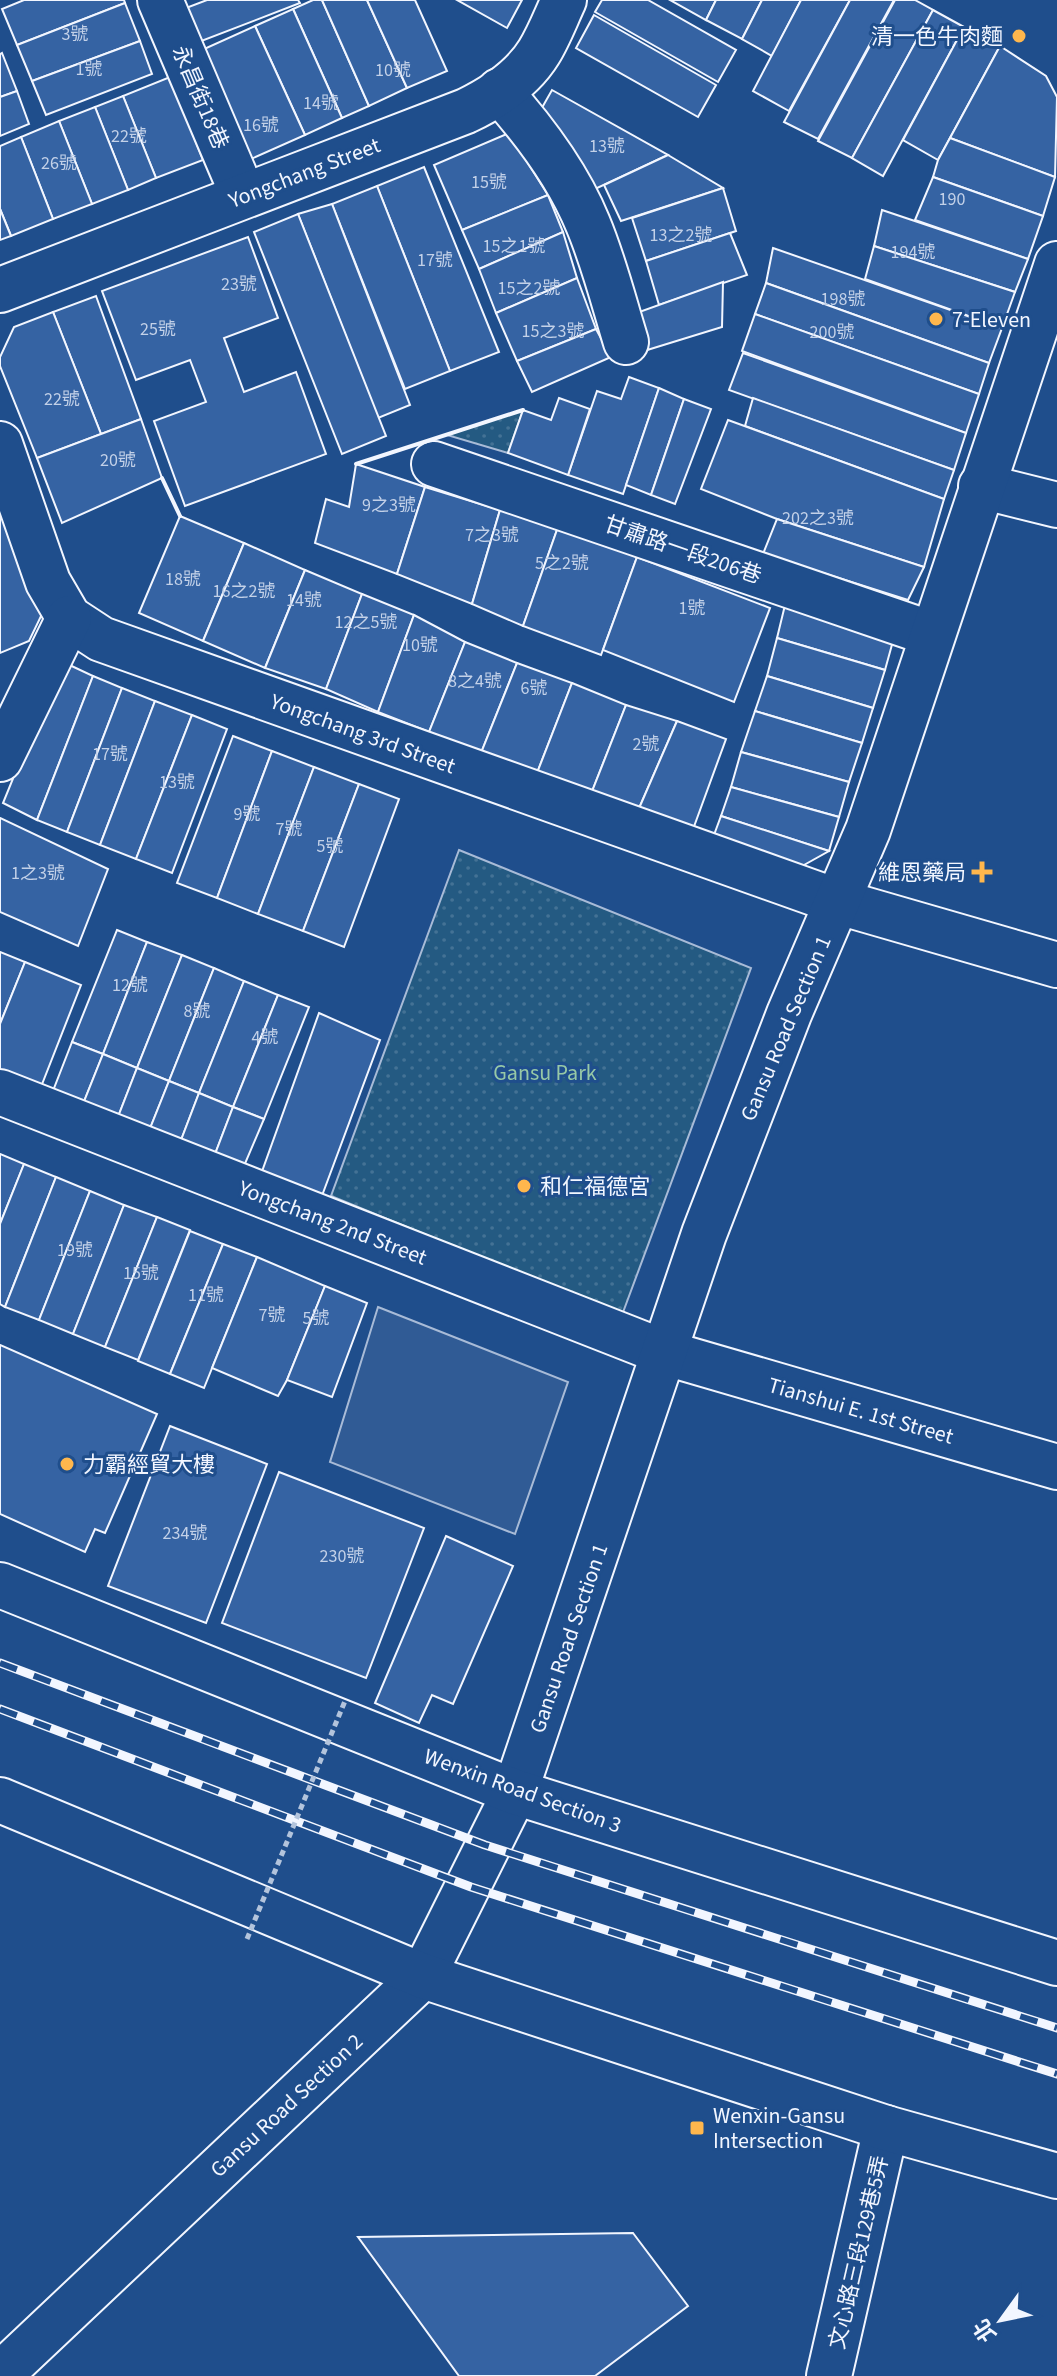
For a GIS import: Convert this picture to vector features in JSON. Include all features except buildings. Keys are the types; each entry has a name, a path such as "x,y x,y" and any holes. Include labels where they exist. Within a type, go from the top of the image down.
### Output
{"street":[{"name":"永昌街18巷","path":"160,0 243,195"},
{"name":"Yongchang Street","path":"0,290 466,111 499,91 538,53 564,0"},
{"path":"499,91 527,122 567,182 588,224 626,342"},
{"name":"Gansu Road Section 1","path":"515,1792 704,1234 789,1014 868,830 1057,264"},
{"name":"Yongchang 3rd Street","path":"0,444 48,582 69,618 101,639 839,902 1057,965"},
{"name":"甘肅路一段206巷","path":"434,464 932,634"},
{"path":"981,486 1057,505"},
{"path":"0,759 69,618"},
{"name":"Yongchang 2nd Street","path":"0,1092 666,1353"},
{"name":"Tianshui E. 1st Street","path":"666,1353 1057,1467"},
{"name":"Wenxin Road Section 3","path":"0,1585 515,1792 1057,1963"},
{"name":"Gansu Road Section 2","path":"0,2375 423,1976 515,1792"},
{"path":"0,1800 423,1976 886,2128 1057,2176"},
{"name":"文心路三段129巷5弄","path":"829,2376 886,2128"}],"path":[{"path":"247,1939 345,1701"}],"green space":[{"path":"523,410 508,453 447,435"},
{"name":"Gansu Park","path":"459,850 751,968 622,1315 331,1196"}],"shaded area":[{"path":"378,1307 568,1382 515,1534 330,1462"}],"railway":[{"path":"0,1663 485,1845 1057,2028"},
{"path":"0,1709 471,1887 1057,2074"}],"wall":[{"path":"356,464 523,410"},
{"path":"162,478 180,516"}],"place":[{"name":"清一色牛肉麵","path":"1019,36"},
{"name":"7-Eleven","path":"936,319"},
{"name":"維恩藥局","path":"982,872"},
{"name":"和仁福德宮","path":"524,1186"},
{"name":"力霸經貿大樓","path":"67,1464"},
{"name":"Wenxin-Gansu Intersection","path":"697,2128"}]}
